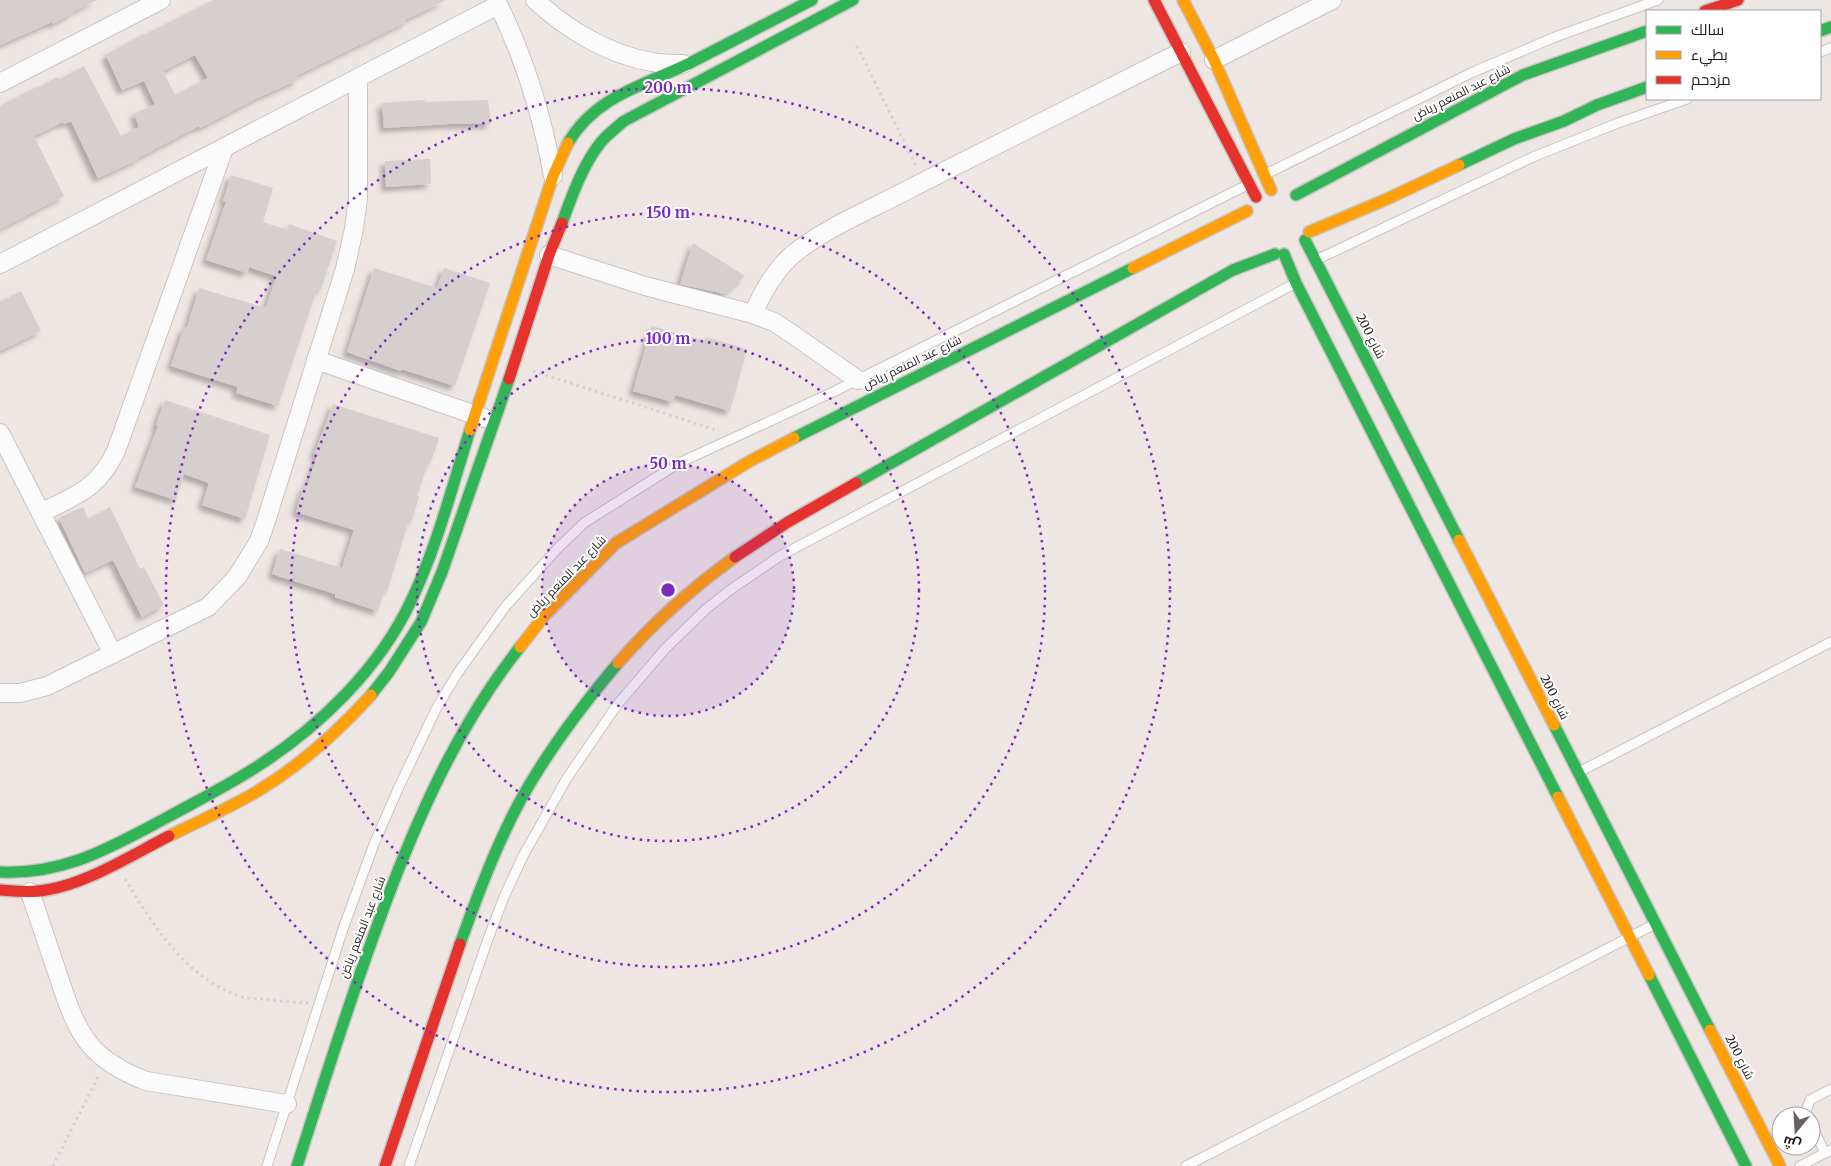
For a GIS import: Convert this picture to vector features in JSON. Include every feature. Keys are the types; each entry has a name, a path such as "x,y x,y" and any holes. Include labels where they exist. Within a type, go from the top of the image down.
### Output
{"street":[{"path":"0,83 161,0"},
{"path":"535,0 573,29 611,49 652,62 686,64"},
{"path":"0,872 25,873 54,870 72,864 138,832 258,766 283,749 329,709 370,664 404,614 429,557 552,176 558,160 575,132 598,108 626,91 686,64 812,0"},
{"path":"0,890 30,892 65,886 82,880 251,795 278,778 329,739 370,696 389,672 421,622 442,572 514,365 549,255 580,177 602,141 637,112 853,0"},
{"path":"1154,0 1256,197 1247,211 1246,228"},
{"path":"1183,0 1214,60 1265,174 1288,193"},
{"path":"1214,60 1332,0"},
{"path":"1708,10 1738,0"},
{"path":"0,264 358,78 497,3 524,62 546,141 552,176"},
{"name":"شارع عبد المنعم رياض","path":"1256,197 1288,193 1524,75 1646,31"},
{"path":"753,314 762,293 775,274 807,244 924,182 1181,52"},
{"path":"686,64 696,82"},
{"path":"0,693 20,693 47,686 208,607 237,578 259,542 345,269 356,221 358,198 358,78"},
{"path":"384,1166 474,906 495,854 520,803 548,755 580,709 616,665 654,625 696,587 741,553 788,522 1233,270 1294,246 1386,199 1514,139 1597,105 1646,88"},
{"path":"41,512 84,491 102,475 110,463 116,451 224,148"},
{"name":"شارع عبد المنعم رياض","path":"297,1166 364,959 414,830 435,784 458,739 484,696 545,615 580,578 616,543 750,461 863,402 1247,211"},
{"path":"1310,216 1294,246 1296,283 1746,1166"},
{"path":"1259,249 1294,246"},
{"name":"شارع 200","path":"1294,246 1316,260 1780,1166"},
{"path":"549,255 663,291 753,314 774,322 858,380"},
{"path":"316,360 494,422"},
{"path":"0,433 113,654"},
{"path":"30,892 78,1028 91,1046 107,1061 125,1073 146,1081 287,1104"}],"lane":[{"path":"1265,174 1471,73 1555,37 1658,0"},
{"path":"1316,260 1533,157 1618,123 1685,100"},
{"path":"267,1166 358,886 398,789 436,709 480,640 532,576 584,523 679,463 858,380 1249,183"},
{"path":"409,1166 488,940 523,856 544,816 591,741 617,705 685,629 730,590 780,556 1296,283"},
{"path":"1578,772 1831,642"},
{"path":"1186,1166 1656,924"},
{"path":"1808,1106 1810,1100 1831,1089"},
{"path":"1800,1166 1828,1152 1821,1140"}],"path":[{"path":"857,46 924,182"},
{"path":"514,365 737,436"},
{"path":"115,863 154,926 171,948 192,968 215,984 240,997 319,1004"},
{"path":"53,1166 107,1061"}],"building":[{"path":"0,0 97,0 53,24 52,22 0,45"},
{"path":"213,0 446,0 405,20 406,22 296,76 298,80 257,98 200,128 199,126 139,159 98,178 71,121 64,124 63,122 34,136 64,196 0,229 0,106 38,86 39,88 56,77 60,79 84,66 121,136 139,127 134,114 155,104 144,81 122,90 106,55","holes":["195,55 208,78 175,95 163,71"]},
{"path":"425,100 425,102 488,100 491,124 448,124 384,128 382,103"},
{"path":"430,159 431,184 386,187 385,161"},
{"path":"231,175 273,188 263,222 287,230 289,224 337,241 321,290 317,289 278,406 236,393 238,387 171,366 184,327 187,328 199,288 266,308 276,276 249,267 247,273 206,260 226,202 223,201"},
{"path":"693,243 745,276 725,294 680,284"},
{"path":"374,268 437,288 444,268 490,283 455,386 401,369 401,371 347,352"},
{"path":"21,291 41,331 0,351 0,302"},
{"path":"652,326 705,341 706,337 747,349 730,411 675,395 673,402 633,391"},
{"path":"165,400 270,435 245,519 202,505 209,483 184,474 176,500 135,487 158,426 156,425"},
{"path":"333,404 439,438 430,464 428,463 417,496 419,496 412,521 409,520 387,592 384,591 378,611 335,597 335,594 272,574 280,549 342,568 354,530 296,512 304,486 307,487 317,456 314,455"},
{"path":"83,507 88,519 110,507 140,569 144,567 164,605 142,617 113,560 85,573 59,518"}],"traffic: fast":[{"path":"568,143 579,127 592,114 622,94 690,63 812,0"},
{"path":"562,223 578,181 594,151 624,121 853,0"},
{"path":"1821,31 1831,27"},
{"path":"1296,195 1523,75 1646,31"},
{"path":"1459,165 1514,139 1646,87"},
{"path":"1305,240 1459,540"},
{"path":"856,483 1233,270 1275,254"},
{"path":"1284,254 1296,283 1558,797"},
{"path":"794,438 1133,268"},
{"path":"371,695 389,672 421,622 442,572 509,379"},
{"path":"0,872 24,872 46,869 67,864 106,849 247,773 304,733 325,714 365,673 398,626 411,601 429,560 470,430"},
{"path":"297,1166 367,955 392,886 418,823 463,732 499,674 520,647"},
{"path":"460,944 494,855 529,784 565,731 618,663"},
{"path":"1554,725 1710,1030"},
{"path":"1649,975 1746,1166"}],"traffic: slow":[{"path":"1183,0 1214,60 1271,190"},
{"path":"470,430 553,176 568,143"},
{"path":"1309,232 1387,199 1459,165"},
{"path":"1133,268 1247,211"},
{"path":"520,647 545,615 616,543 750,461 794,438"},
{"path":"1459,540 1554,725"},
{"path":"618,663 674,607 735,557"},
{"path":"169,836 241,801 284,774 330,737 371,695"},
{"path":"1558,797 1649,975"},
{"path":"1710,1030 1780,1166"}],"traffic: jam":[{"path":"1154,0 1256,197"},
{"path":"1708,10 1738,0"},
{"path":"509,379 549,255 562,223"},
{"path":"735,557 788,522 856,483"},
{"path":"0,890 46,890 77,882 109,868 169,836"},
{"path":"385,1166 460,944"}]}
